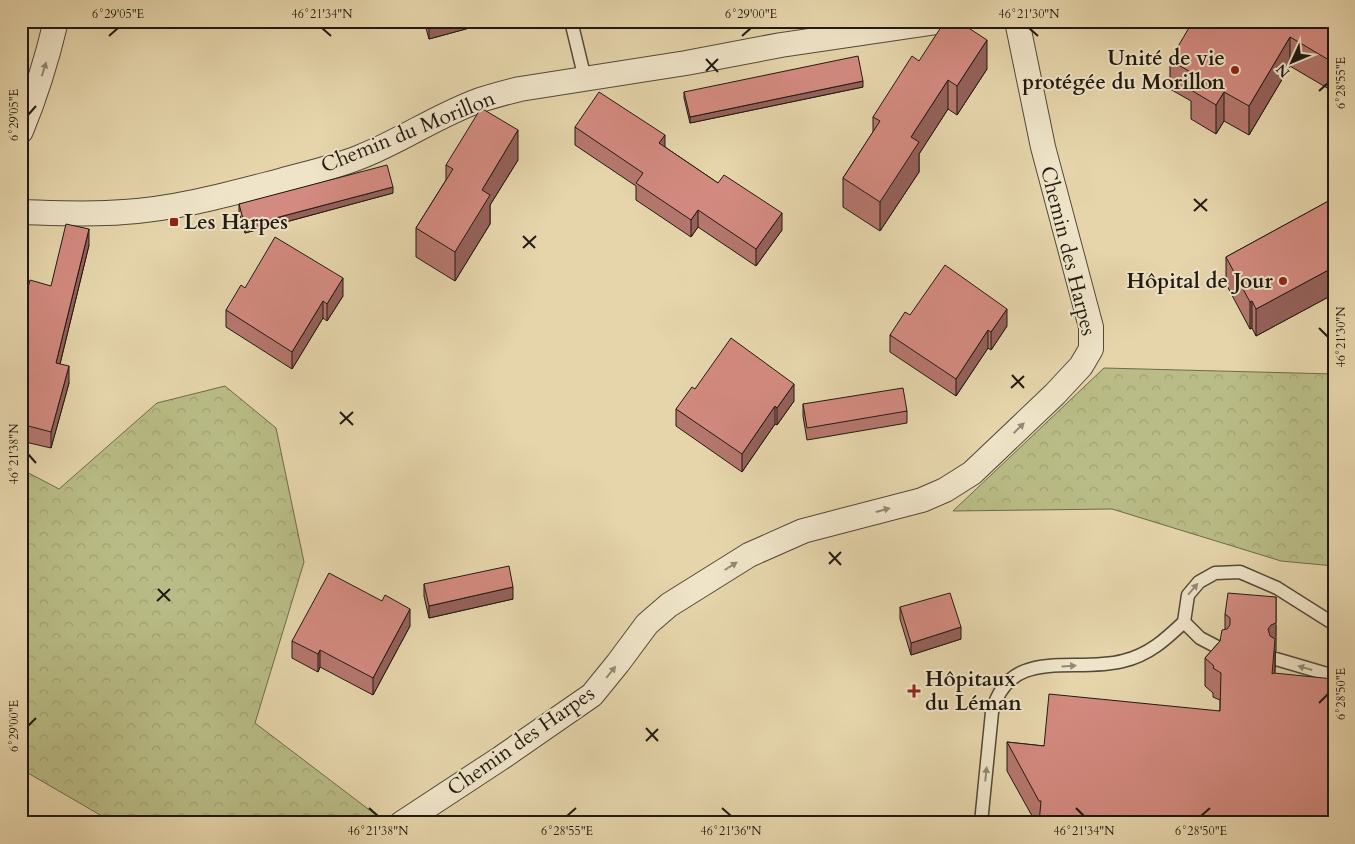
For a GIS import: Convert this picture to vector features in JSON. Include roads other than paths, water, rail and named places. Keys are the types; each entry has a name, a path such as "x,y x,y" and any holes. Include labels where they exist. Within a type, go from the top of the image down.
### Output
{"street":[{"path":"21,131 38,87 56,21"},
{"name":"Chemin du Morillon","path":"21,212 124,212 196,202 326,168 359,157 453,112 499,94 781,45 944,21"},
{"name":"Chemin des Harpes","path":"402,823 592,695 647,624 669,605 749,556 803,531 922,500 945,490 972,473 1081,366 1091,349 1091,327 1043,148 1017,21"}],"lane":[{"path":"571,21 586,79"},
{"path":"981,823 992,712 1001,690 1009,680 1020,672 1032,668 1122,662 1139,656 1162,643 1184,622 1188,595 1200,582 1215,573 1240,572 1277,588 1334,624"},
{"path":"1184,622 1200,638 1223,650"},
{"path":"1276,659 1334,676"}],"place":[{"name":"Unité de vie protégée du Morillon","path":"1235,70"},
{"name":"Les Harpes","path":"174,222"},
{"name":"Hôpital de Jour","path":"1283,281"},
{"name":"Hôpitaux du Léman","path":"914,691"}]}
